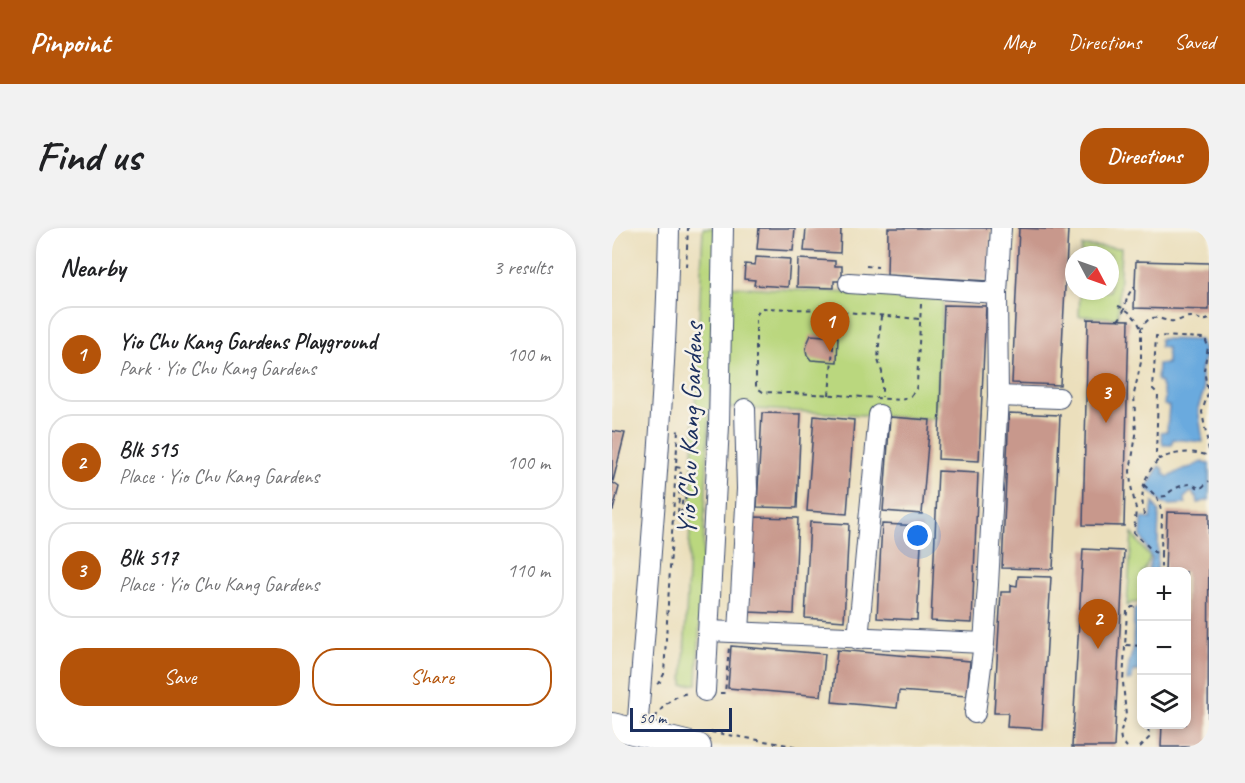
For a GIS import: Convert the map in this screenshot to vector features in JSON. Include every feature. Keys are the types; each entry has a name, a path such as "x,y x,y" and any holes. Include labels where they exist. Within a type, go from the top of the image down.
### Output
{"main road":[{"path":"612,726 698,747"}],"street":[{"path":"637,733 658,466 669,228"},
{"name":"Yio Chu Kang Gardens","path":"705,692 715,514 723,228"},
{"path":"975,713 984,643 998,396 997,292 1001,228"},
{"path":"849,283 997,292"},
{"path":"998,396 1059,398"},
{"path":"858,639 880,406"},
{"path":"739,632 747,489 745,409"},
{"path":"709,631 984,643"}],"path":[{"path":"1118,320 1125,310 1128,293 1135,287"},
{"path":"1118,306 1137,320 1141,329 1141,362 1134,394 1136,435 1130,471 1136,509 1134,532 1154,552 1161,554"},
{"path":"856,397 758,390 755,384 756,316 761,308 919,319"},
{"path":"829,395 836,312"},
{"path":"898,400 910,397 916,389 920,315"},
{"path":"880,406 882,372 878,360 881,316"},
{"path":"1141,329 1150,318 1158,317 1174,321 1191,317 1201,321 1209,319"},
{"path":"1159,459 1156,454 1158,394 1153,389 1156,336 1205,338 1208,347 1204,370 1208,393 1202,412 1209,450"},
{"path":"1204,370 1209,372"},
{"path":"1144,515 1143,484 1151,467 1159,459 1182,452 1195,452 1209,456"},
{"path":"676,467 681,468 678,514 681,514 683,493 686,493 684,515 694,512 715,514"},
{"path":"1157,497 1166,496 1170,490 1187,484 1200,489 1209,481"},
{"path":"1143,484 1157,497 1162,513 1161,567"},
{"path":"1127,747 1121,740 1120,733 1126,716 1124,682 1127,611 1132,607 1137,607"},
{"path":"1126,645 1137,646"},
{"path":"1140,747 1149,738 1148,729"}],"green space":[{"path":"703,228 718,228 697,684 683,685"},
{"path":"1119,248 1121,248 1119,295"},
{"path":"724,286 943,298 936,419 717,407"},
{"path":"1080,300 1119,300 1118,318 1079,316"},
{"path":"1132,533 1150,558 1146,567 1137,567 1137,602 1127,606"}],"water":[{"path":"1160,339 1200,340 1205,355 1200,371 1204,391 1198,408 1203,442 1173,439 1172,445 1163,445 1161,432 1167,431 1169,406 1164,405 1165,397 1160,381 1157,381 1158,364 1167,364 1167,348 1160,347"},
{"path":"1202,461 1209,464 1209,500 1198,503 1197,497 1191,492 1184,498 1186,504 1169,505 1160,503 1160,500 1147,488 1159,466 1168,477"},
{"path":"1153,502 1159,512 1157,567 1149,567 1152,559 1141,536 1142,518 1151,519"},
{"path":"1137,608 1137,671 1133,671 1132,680 1127,681 1133,650 1134,610"}],"building":[{"path":"759,228 795,228 793,251 757,249"},
{"path":"806,228 841,228 840,253 804,251"},
{"path":"888,228 991,228 989,281 887,275"},
{"path":"1019,228 1068,230 1067,246 1065,246 1060,385 1012,383"},
{"path":"756,257 790,259 788,287 754,285 755,280 744,279 745,264 755,265"},
{"path":"798,259 835,261 835,266 842,266 842,281 834,281 834,288 797,287"},
{"path":"1136,261 1209,263 1209,310 1134,308"},
{"path":"944,305 986,306 979,461 938,459"},
{"path":"1088,319 1129,320 1124,526 1083,525"},
{"path":"811,335 838,337 837,362 811,360 806,350"},
{"path":"762,413 801,414 797,508 757,507"},
{"path":"1009,413 1060,415 1053,569 1002,568"},
{"path":"814,416 854,420 847,514 807,511"},
{"path":"890,417 930,420 922,514 883,511"},
{"path":"612,431 625,433 613,481 612,481"},
{"path":"938,471 978,473 972,623 931,621"},
{"path":"612,482 619,487 613,510 612,510"},
{"path":"1167,512 1209,513 1208,747 1161,747 1162,729 1191,729 1191,567 1165,567"},
{"path":"753,517 798,518 794,614 749,612"},
{"path":"810,522 849,524 844,621 805,618"},
{"path":"882,524 922,526 917,620 877,618"},
{"path":"1083,549 1124,551 1114,747 1072,747"},
{"path":"1018,576 1051,577 1042,729 1007,727 1008,713 994,713 1001,592 1011,592 1011,585 1017,586"},
{"path":"731,646 825,654 821,696 728,688"},
{"path":"837,650 970,661 967,696 899,691 897,708 832,702"}],"place":[{"name":"Yio Chu Kang Gardens Playground","path":"830,352"},
{"name":"Blk 517","path":"1106,423"},
{"name":"Blk 515","path":"1098,649"}]}
